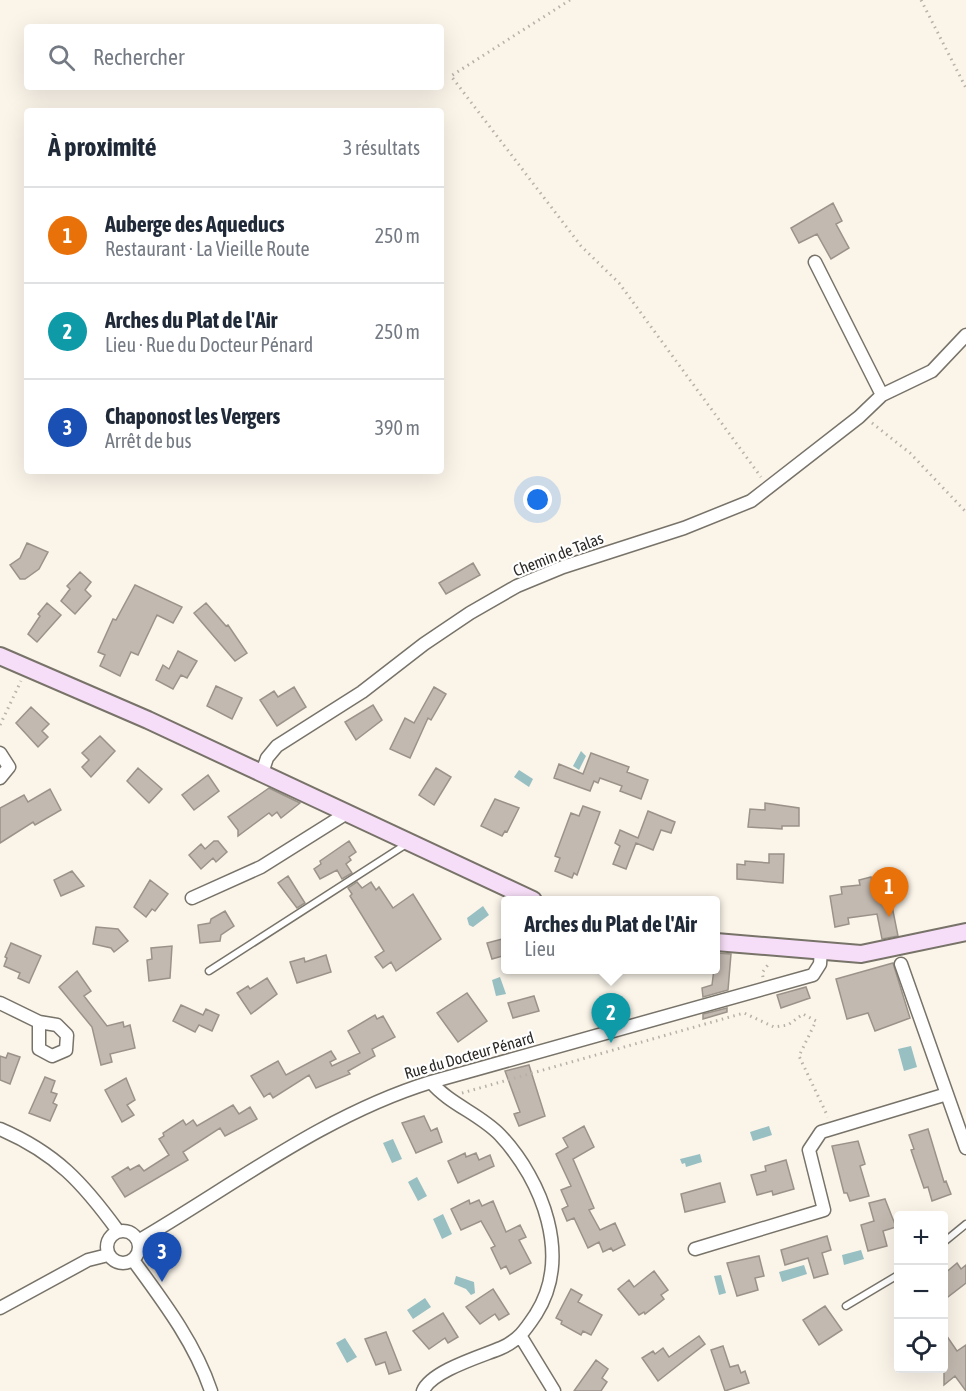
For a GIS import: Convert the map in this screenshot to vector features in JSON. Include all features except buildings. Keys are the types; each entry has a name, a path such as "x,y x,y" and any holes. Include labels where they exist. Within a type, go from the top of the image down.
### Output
{"main road":[{"path":"0,656 262,772 524,896"},
{"path":"720,942 899,957 966,924"},
{"path":"949,934 966,932"}],"street":[{"path":"815,262 882,394 932,371 966,335"},
{"name":"Chemin de Talas","path":"262,772 267,758 277,746 362,692 424,644 479,607 517,586 563,567 684,528 731,510 770,488 859,417 882,394"},
{"path":"0,753 9,767 0,778"},
{"path":"192,898 261,867 346,813"},
{"name":"Rue du Docteur Pénard","path":"138,1241 307,1138 373,1102 431,1082 813,975 820,964 821,950"},
{"path":"899,957 966,1149"},
{"path":"0,1003 39,1022"},
{"path":"423,1391 441,1373 510,1344 521,1337 542,1305 552,1280 554,1243 541,1203 522,1163 499,1134 431,1082"},
{"path":"694,1249 824,1210 809,1150 821,1132 947,1094"},
{"path":"0,1129 30,1142 63,1165 93,1195 118,1231"},
{"path":"118,1231 130,1232 138,1241 137,1255 133,1260 117,1263 108,1255 106,1244 109,1238 118,1231"},
{"path":"0,1308 88,1260 108,1255"},
{"path":"133,1260 168,1309 205,1373 212,1391"},
{"path":"521,1337 554,1391"}],"lane":[{"path":"209,971 409,842"},
{"path":"948,1239 966,1224"},
{"path":"846,1306 894,1277"}],"path":[{"path":"570,0 451,76 581,246 619,283 770,488"},
{"path":"921,0 966,88"},
{"path":"859,417 892,437 966,512"},
{"path":"0,725 20,687"},
{"path":"764,982 762,973 772,960"},
{"path":"449,1097 744,1013 774,1027 788,1025 803,1014 816,1021 799,1056 834,1128"}],"water":[{"path":"581,751 586,756 579,770 573,766"},
{"path":"519,770 533,779 529,787 514,777"},
{"path":"483,906 489,915 473,927 469,925 467,918"},
{"path":"500,977 506,994 496,996 492,980"},
{"path":"911,1046 917,1067 904,1071 898,1049"},
{"path":"769,1126 772,1135 753,1141 750,1132"},
{"path":"393,1139 402,1159 392,1163 383,1143"},
{"path":"700,1154 702,1162 686,1167 680,1159"},
{"path":"417,1177 427,1196 418,1201 408,1182"},
{"path":"443,1214 452,1234 442,1239 433,1219"},
{"path":"861,1250 864,1259 844,1265 842,1255"},
{"path":"804,1265 807,1274 782,1282 779,1272"},
{"path":"721,1275 726,1293 719,1295 714,1276"},
{"path":"456,1276 474,1282 475,1293 471,1295 466,1289 454,1284"},
{"path":"425,1298 431,1307 413,1319 407,1310"},
{"path":"345,1338 357,1357 347,1363 336,1343"}],"place":[{"name":"Auberge des Aqueducs","path":"889,917"},
{"name":"Arches du Plat de l'Air","path":"611,1043"},
{"name":"Chaponost les Vergers","path":"162,1282"}]}
